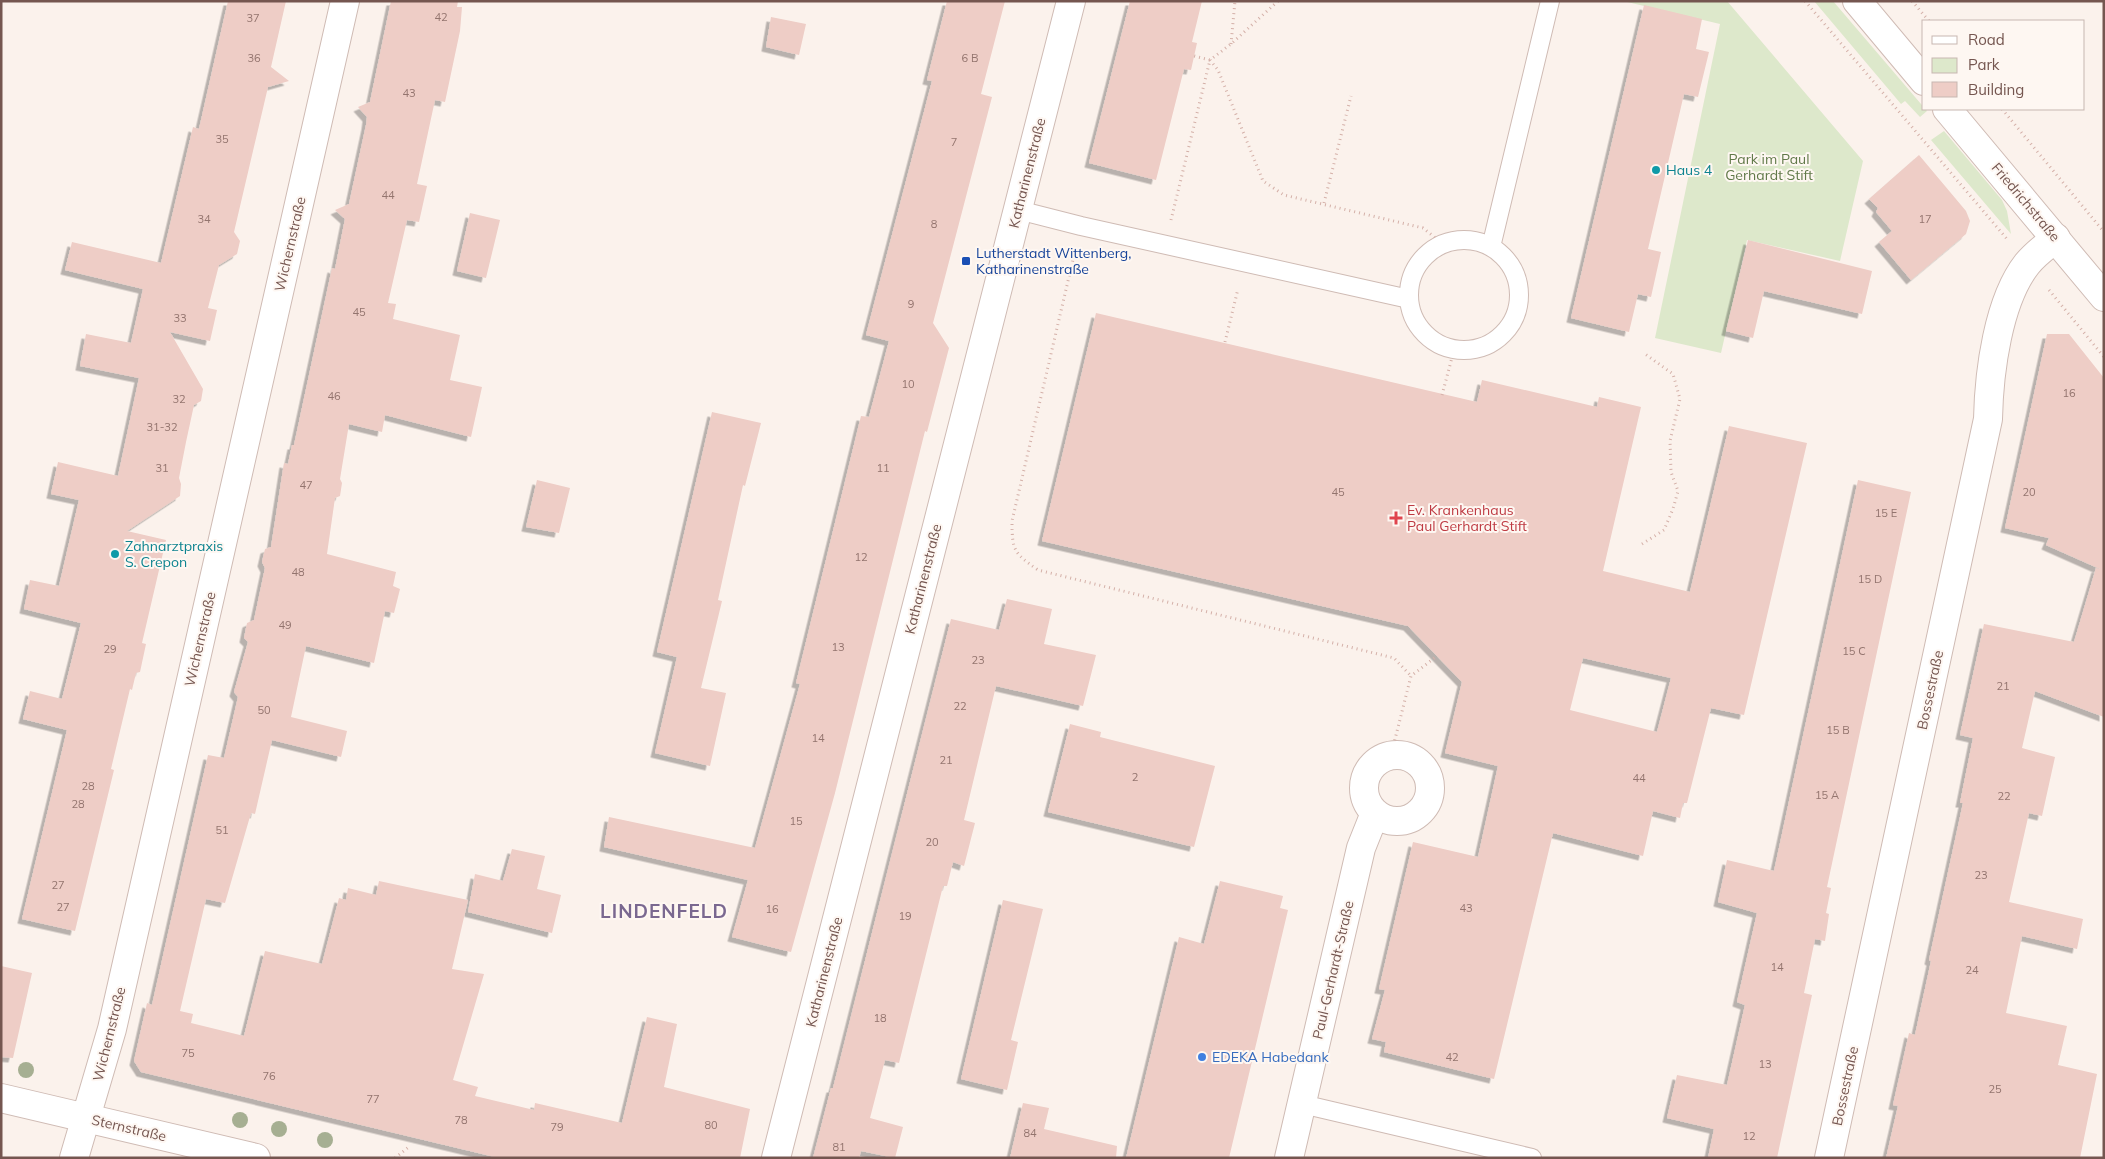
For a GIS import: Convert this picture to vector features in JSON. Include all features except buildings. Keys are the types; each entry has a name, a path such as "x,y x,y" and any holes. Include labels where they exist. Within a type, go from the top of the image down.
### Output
{"street":[{"name":"Wichernstraße","path":"74,1158 112,1029 345,1"},
{"name":"Katharinenstraße","path":"776,1158 1071,1"},
{"path":"1857,1 1922,79"},
{"name":"Friedrichstraße","path":"1948,110 2104,297"},
{"name":"Bossestraße","path":"1829,1158 1988,419 1988,395 1999,330 2012,290 2028,263 2056,238"},
{"path":"1391,754 1413,758 1428,775 1430,786 1429,798 1415,816 1393,822 1375,813 1367,803 1364,794 1366,774 1371,766 1391,754"},
{"name":"Paul-Gerhardt-Straße","path":"1289,1158 1361,848 1375,813"},
{"name":"Sternstraße","path":"1,1098 256,1158"}],"lane":[{"path":"1491,247 1550,1"},
{"path":"1018,210 1081,226 1409,298"},
{"path":"1460,241 1478,241 1491,247 1504,257 1514,271 1519,286 1519,303 1514,319 1504,334 1489,344 1472,350 1454,350 1437,343 1423,332 1413,316 1409,298 1410,280 1418,264 1431,250 1443,244 1460,241"},
{"path":"1302,1104 1532,1158"}],"path":[{"path":"1231,44 1236,1"},
{"path":"1165,244 1210,60 1231,44 1278,1"},
{"path":"1805,1 2028,263 2104,357"},
{"path":"1912,1 1927,20"},
{"path":"1194,56 1210,60 1218,70 1263,181 1284,195 1423,228 1443,244"},
{"path":"1324,203 1351,96"},
{"path":"2003,110 2104,232"},
{"path":"1081,226 1012,521 1012,542 1018,556 1038,570 1394,658 1412,676"},
{"path":"1225,342 1244,262"},
{"path":"1442,394 1454,350"},
{"path":"1642,544 1664,530 1674,509 1678,491 1671,472 1670,441 1680,399 1673,374 1645,354"},
{"path":"1391,754 1412,676 1437,656"},
{"path":"395,1158 410,1146"}],"green space":[{"name":"Park im Paul Gerhardt Stift","path":"1623,1 1727,1 1863,161 1840,261 1747,240 1721,353 1655,338 1720,24"},
{"path":"1814,1 1833,1 1922,105 1922,110 1927,111 1920,117 1905,101 1901,104"},
{"path":"1944,131 2002,200 2007,211 2011,234 1931,140"}],"place":[{"name":"Haus 4","path":"1656,170"},
{"name":"Lutherstadt Wittenberg, Katharinenstraße","path":"966,261"},
{"name":"Ev. Krankenhaus Paul Gerhardt Stift","path":"1396,518"},
{"name":"Zahnarztpraxis S. Crepon","path":"115,554"},
{"name":"EDEKA Habedank","path":"1202,1057"}],"district":[{"name":"LINDENFELD","path":"664,911"}]}
